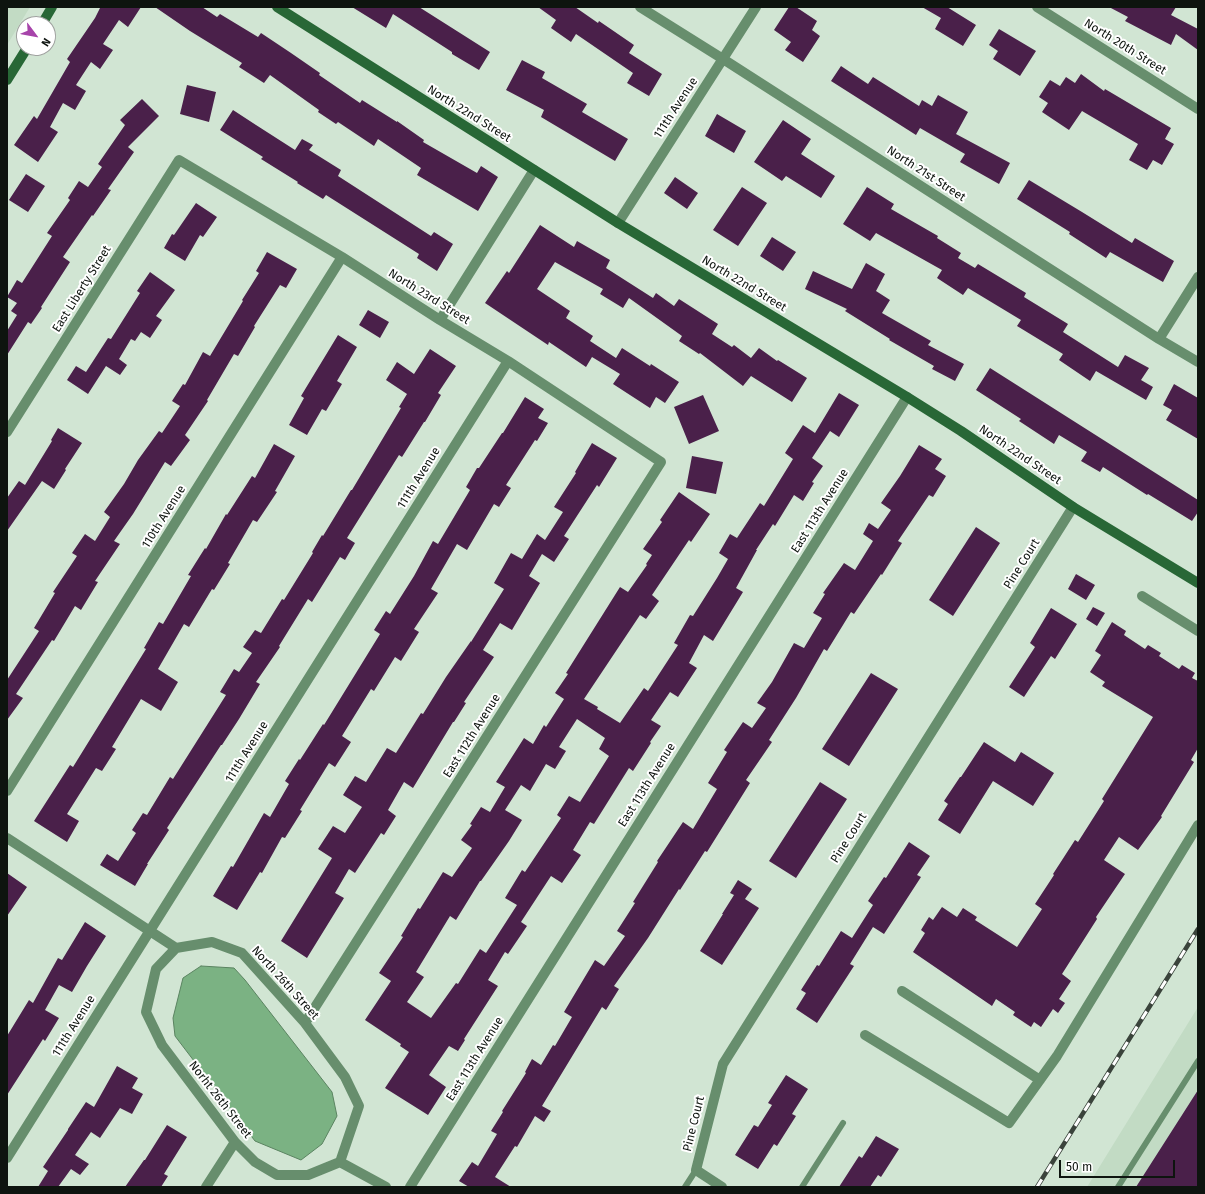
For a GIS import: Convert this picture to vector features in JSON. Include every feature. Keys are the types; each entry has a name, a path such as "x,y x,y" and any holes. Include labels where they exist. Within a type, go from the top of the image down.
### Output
{"street":[{"path":"47,16 52,7"},
{"name":"North 22nd Street","path":"277,7 618,223 907,397 961,431 1073,507 1198,584"},
{"name":"North 21st Street","path":"640,7 1198,362"},
{"name":"111th Avenue","path":"618,223 756,7"},
{"name":"North 20th Street","path":"1037,7 1198,109"},
{"path":"7,80 22,56"},
{"name":"North 23rd Street","path":"179,160 342,257 440,320 508,361 661,462"},
{"name":"East Liberty Street","path":"7,432 179,160"},
{"path":"440,320 534,170"},
{"name":"110th Avenue","path":"7,791 342,257"},
{"path":"1159,338 1198,277"},
{"name":"111th Avenue","path":"7,1158 508,361"},
{"name":"East 113th Avenue","path":"410,1187 907,397"},
{"name":"East 112th Avenue","path":"305,1023 661,462"},
{"name":"Pine Court","path":"722,1187 696,1170 722,1064 1073,507"},
{"path":"1142,596 1198,631"},
{"path":"866,1035 1010,1123 1057,1056 1198,825"},
{"path":"7,838 176,948"},
{"name":"North 26th Street","path":"176,948 212,942 242,953 305,1023 345,1077 359,1106 340,1162"},
{"name":"Norht 26th Street","path":"176,948 156,969 146,1012 162,1045 235,1142 255,1162 277,1175 308,1175 340,1162"},
{"path":"902,991 1040,1080"},
{"path":"206,1187 235,1142"},
{"path":"340,1162 386,1187"}],"lane":[{"path":"1118,1187 1198,1061"},
{"path":"802,1187 843,1123"},
{"path":"685,1187 696,1170"}],"shaded area":[{"path":"7,7 30,7 25,16 16,16 16,30 7,45"},
{"path":"201,966 234,968 332,1092 337,1116 322,1144 301,1160 255,1141 175,1036 173,1018 183,978"},
{"path":"1198,1007 1198,1187 1087,1187"}],"building":[{"path":"99,7 141,7 128,27 119,20 103,44 113,50 100,69 91,62 76,85 86,91 75,110 63,103 50,127 58,132 38,162 14,145 34,116 37,119 70,62 67,59 95,18 100,8"},
{"path":"155,7 202,7 217,17 220,14 258,37 261,33 320,73 319,75 360,103 362,100 397,121 424,140 423,142 477,173 481,166 498,177 478,211 417,175 421,168 378,139 374,146 338,122 336,124 270,75 264,83 239,67 242,63 190,31"},
{"path":"352,7 419,7 490,52 479,70 452,54 452,52 393,14 386,28"},
{"path":"538,7 575,7 598,23 599,21 634,45 629,53 662,74 649,96 627,83 633,73 576,34 571,42 551,28 556,20"},
{"path":"789,7 796,7 817,21 812,30 820,36 803,62 785,50 791,42 774,30"},
{"path":"922,7 947,7 976,25 963,46 935,29 941,18"},
{"path":"1109,7 1176,7 1171,15 1198,29 1198,50 1176,34 1171,45 1125,21 1128,17"},
{"path":"999,29 1036,51 1020,76 993,59 998,51 989,45"},
{"path":"522,60 545,72 542,78 587,104 582,112 628,139 615,161 541,117 544,110 506,90"},
{"path":"841,66 868,84 873,77 919,106 922,100 932,106 938,95 968,112 956,134 1010,163 999,184 960,162 965,154 920,128 916,135 831,81"},
{"path":"1081,74 1104,91 1105,89 1171,128 1165,139 1174,144 1162,165 1153,160 1147,170 1129,160 1138,144 1082,111 1069,130 1042,112 1048,103 1039,97 1050,80 1060,86 1066,77 1075,83"},
{"path":"187,85 216,92 209,122 180,114"},
{"path":"142,99 159,116 128,147 134,152 108,189 111,190 63,257 70,262 41,307 42,308 31,324 28,322 7,355 7,331 17,315 11,311 17,303 7,297 17,280 22,283 52,236 47,233 70,200 68,198 79,181 88,187 102,167 98,164 125,125 120,120"},
{"path":"233,110 295,150 302,139 313,145 309,150 341,170 338,176 431,236 434,232 453,244 437,271 417,258 419,254 326,195 323,199 297,183 298,182 261,159 263,157 220,130"},
{"path":"717,114 746,131 734,153 705,136"},
{"path":"783,120 811,139 801,154 835,176 821,198 786,176 782,181 754,162"},
{"path":"26,174 45,186 28,212 9,200"},
{"path":"675,177 698,193 687,209 664,193"},
{"path":"1029,180 1132,243 1135,238 1174,261 1163,282 1110,252 1106,258 1069,234 1070,232 1017,199"},
{"path":"742,187 767,203 738,246 713,230"},
{"path":"867,187 894,204 891,209 938,236 937,238 961,253 958,258 975,268 978,264 1026,293 1024,297 1068,324 1063,332 1118,367 1125,355 1149,368 1141,380 1153,387 1146,400 1096,371 1090,381 1059,360 1063,354 1017,326 1021,320 968,288 963,295 937,278 942,270 876,233 870,241 843,224"},
{"path":"196,203 217,217 203,237 200,235 185,261 164,248 172,234 174,235"},
{"path":"540,225 574,247 577,241 610,260 606,268 653,298 656,293 674,306 679,299 718,324 712,334 732,347 734,345 751,358 759,348 777,361 778,360 807,378 792,402 751,376 743,386 700,353 699,354 679,341 682,336 629,298 623,308 600,294 603,289 555,262 537,289 570,311 566,318 593,336 590,341 616,358 622,348 679,382 665,403 656,397 650,408 613,384 620,374 592,357 586,367 549,342 548,345 485,303 507,271 509,273"},
{"path":"772,237 796,252 783,271 760,256"},
{"path":"267,252 297,269 286,288 280,285 254,326 255,327 238,356 234,354 207,400 208,401 185,435 190,440 171,466 165,462 133,514 114,541 120,544 95,581 98,582 81,610 75,606 54,641 52,640 16,694 23,698 7,720 7,680 39,631 34,628 55,593 53,592 77,556 72,553 85,534 95,541 110,517 104,512 124,484 138,460 159,431 162,433 180,406 172,401 183,384 185,385 203,352 210,356 259,273 256,271"},
{"path":"866,263 885,274 876,291 890,300 882,313 931,341 928,345 964,364 955,381 932,369 934,366 889,340 890,339 845,311 847,309 805,289 813,271 852,289"},
{"path":"150,272 175,290 156,316 162,320 150,338 141,332 135,341 131,339 119,359 127,365 120,375 106,366 88,394 67,380 76,366 86,372 108,338 111,339 140,293 137,291"},
{"path":"368,310 389,322 380,338 359,325"},
{"path":"338,335 357,347 337,381 342,384 326,411 322,409 307,435 289,425 304,398 301,396"},
{"path":"430,349 456,366 438,393 441,395 402,457 399,455 347,538 355,543 345,560 340,557 312,602 308,599 279,646 280,647 256,682 260,684 239,719 167,828 169,830 135,886 100,865 107,854 118,861 136,833 132,830 143,813 147,815 170,777 173,779 226,695 220,692 234,669 239,672 252,653 243,647 255,630 261,633 282,599 284,600 313,553 312,552 322,535 323,536 352,490 401,408 399,407 407,394 386,380 397,362 414,374"},
{"path":"990,368 1198,500 1198,512 1192,521 1103,467 1100,472 1081,461 1087,452 1059,435 1054,444 1019,421 1021,419 976,390"},
{"path":"1174,384 1198,398 1198,439 1166,420 1172,410 1163,405"},
{"path":"839,393 859,405 839,437 830,431 812,458 823,466 812,482 814,483 803,501 794,495 775,526 773,524 756,550 736,588 743,592 713,641 704,635 689,663 697,668 678,697 670,692 651,720 661,726 633,771 629,768 594,824 590,822 573,850 581,855 562,883 551,876 521,922 527,926 508,954 505,952 488,980 498,986 458,1051 449,1046 429,1075 446,1087 428,1115 385,1088 409,1052 400,1046 401,1044 365,1020 391,981 379,973 403,937 401,936 418,908 420,909 443,872 452,877 472,848 461,840 472,825 470,824 481,807 490,812 505,787 496,782 524,738 533,744 544,725 546,727 564,699 555,693 568,674 566,673 620,587 628,592 647,565 646,564 652,555 643,549 662,522 660,520 679,492 710,514 691,542 689,540 652,595 659,601 646,619 640,615 584,699 620,723 644,688 648,691 678,645 674,643 690,615 693,616 717,578 728,559 719,553 730,534 737,538 760,503 764,506 793,459 785,453 803,425 815,433","holes":["577,719 605,738 599,749 609,756 580,802 569,796 557,815 561,818 525,872 522,870 505,898 517,905 486,953 480,949 458,984 456,983 431,1018 407,1002 424,977 416,972 450,916 456,920 480,881 509,841 522,820 505,810 521,785 530,791 546,764 555,769 566,751 559,747"]},
{"path":"703,395 719,431 689,444 674,407"},
{"path":"525,397 544,409 538,418 548,423 537,441 535,440 506,485 511,488 499,507 494,504 467,550 457,544 431,589 438,593 414,629 419,632 401,661 395,657 374,691 371,689 342,736 351,742 335,767 329,763 300,810 302,811 285,838 282,837 262,873 260,872 237,910 213,896 231,866 233,867 264,813 270,817 289,784 285,781 323,724 324,725 380,634 374,630 386,611 390,614 414,576 433,541 438,544 470,490 466,487 477,468 479,468 503,433"},
{"path":"58,428 82,443 54,489 42,481 7,531 7,498 19,481 25,485 52,441 51,440"},
{"path":"592,443 617,458 599,487 597,485 564,536 569,539 554,562 542,554 529,576 540,583 512,630 500,623 483,650 494,657 464,702 466,703 413,788 404,782 388,810 396,816 384,835 381,833 355,873 349,869 335,893 344,898 307,958 281,941 332,858 318,849 333,826 345,833 362,807 343,795 355,776 366,782 387,748 396,753 421,713 423,714 446,677 471,642 504,589 494,583 511,553 522,559 537,534 545,540 563,512 554,507 576,473 575,472"},
{"path":"274,444 295,456 275,491 277,492 257,522 253,520 228,563 230,564 214,590 212,589 189,627 184,624 158,669 178,682 161,711 141,699 112,747 116,749 102,771 96,768 67,814 79,821 67,842 34,821 70,765 73,767 146,649 144,648 159,622 163,624 191,576 188,575 205,548 206,549 226,514 227,515 252,476 255,478"},
{"path":"919,445 942,459 935,469 946,476 933,497 929,495 898,541 902,543 882,575 881,574 854,614 851,612 827,651 824,649 796,698 769,740 772,742 746,780 750,783 707,852 705,851 648,938 614,986 619,989 606,1010 602,1007 542,1106 551,1111 544,1122 535,1116 517,1147 515,1146 495,1177 511,1187 469,1187 459,1181 472,1162 478,1166 497,1134 491,1131 526,1073 525,1072 532,1059 541,1065 553,1045 555,1046 572,1017 564,1012 595,960 604,966 625,936 617,931 635,903 633,902 658,862 657,861 683,822 693,829 717,789 708,783 727,752 724,750 743,722 752,728 766,708 757,703 772,682 794,643 804,648 822,618 813,613 825,594 823,593 844,563 855,570 873,541 863,534 869,523 878,529 891,510 881,503"},
{"path":"692,456 723,462 716,494 686,488"},
{"path":"976,527 1000,543 953,616 929,600"},
{"path":"1076,574 1095,585 1086,600 1068,589"},
{"path":"1093,607 1105,613 1097,626 1086,619"},
{"path":"1051,608 1077,624 1055,659 1051,656 1024,697 1009,687 1035,647 1030,643"},
{"path":"1112,622 1126,631 1124,635 1145,649 1148,645 1161,653 1159,656 1179,669 1182,665 1195,673 1192,678 1198,681 1198,748 1191,760 1194,762 1161,816 1162,817 1138,850 1119,837 1104,860 1125,874 1096,917 1097,919 1062,974 1071,981 1059,999 1065,1003 1058,1013 1053,1009 1041,1027 1034,1022 1031,1027 1013,1015 1015,1012 996,999 992,1006 913,952 925,933 921,930 929,917 933,920 942,907 957,917 963,908 977,917 975,920 1017,947 1042,909 1035,904 1075,840 1078,842 1104,801 1102,799 1153,717 1102,686 1105,682 1090,672 1101,655 1095,651"},
{"path":"871,673 898,689 849,766 822,749"},
{"path":"984,742 1015,762 1021,752 1054,773 1033,806 993,781 960,834 938,820 948,804 944,801"},
{"path":"820,782 847,799 796,878 769,861"},
{"path":"909,842 930,856 917,875 921,877 884,934 873,927 850,964 854,966 817,1023 796,1009 806,993 801,990 817,965 819,966 841,931 852,938 873,905 868,901 884,877 886,878"},
{"path":"7,873 27,887 7,916"},
{"path":"738,880 752,889 745,899 759,908 722,965 700,951 734,895 730,893"},
{"path":"85,922 106,936 72,992 59,985 45,1010 59,1018 45,1041 43,1039 7,1095 7,1036 29,1000 33,1003 58,958 62,960"},
{"path":"117,1066 138,1078 132,1088 143,1094 132,1114 120,1108 100,1138 91,1132 75,1155 89,1164 80,1175 71,1169 58,1187 38,1187 48,1171 43,1167 86,1102 94,1107"},
{"path":"786,1075 808,1089 792,1114 796,1116 777,1146 774,1144 758,1169 735,1155 754,1125 758,1127 772,1105 768,1103"},
{"path":"1198,1090 1198,1187 1136,1187"},
{"path":"167,1125 187,1137 164,1174 168,1176 161,1187 125,1187 145,1160"},
{"path":"876,1136 899,1149 881,1177 878,1175 870,1187 839,1187 859,1156 862,1158"}],"railway":[{"path":"1037,1187 1198,929"}]}
